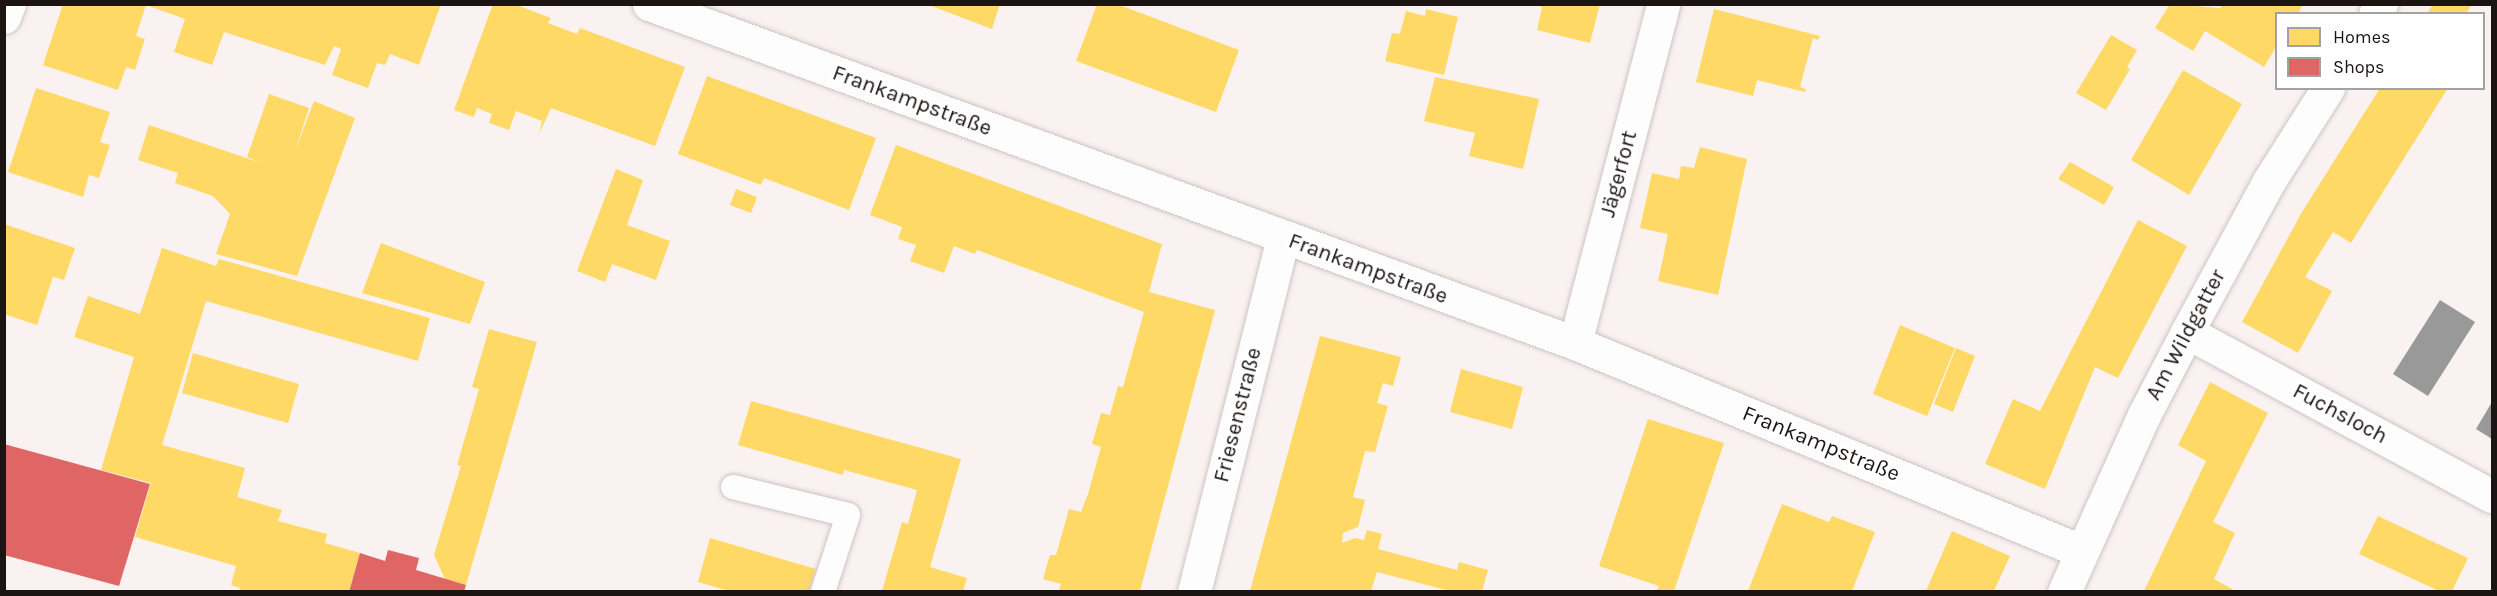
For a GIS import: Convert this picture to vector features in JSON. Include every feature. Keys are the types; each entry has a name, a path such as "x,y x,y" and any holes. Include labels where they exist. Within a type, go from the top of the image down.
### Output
{"street":[{"path":"4,17 9,4"},
{"name":"Frankampstraße","path":"649,4 1283,238 1575,342 2081,551"},
{"name":"Jägerfort","path":"1575,342 1663,4"},
{"name":"Am Wildgatter","path":"2064,591 2081,551 2187,332 2269,181 2327,90"},
{"name":"Friesenstraße","path":"1194,591 1283,238"},
{"name":"Fuchsloch","path":"2187,332 2493,496"}],"lane":[{"path":"733,487 848,515 823,591"}],"building: Homes":[{"path":"63,4 441,4 419,65 390,54 385,65 377,63 368,88 332,75 341,49 334,46 325,65 224,32 212,65 174,52 185,19 146,5 136,36 145,39 135,70 126,67 118,90 43,65"},
{"path":"493,4 514,4 551,18 548,23 577,34 580,28 685,67 655,146 551,108 539,134 542,121 516,111 509,130 489,123 492,114 477,108 474,117 454,110"},
{"path":"926,4 1000,4 992,29"},
{"path":"1097,4 1117,4 1239,50 1216,112 1076,61"},
{"path":"1534,4 1600,4 1590,43 1537,30 1542,7"},
{"path":"2170,4 2220,8 2222,4 2303,4 2299,12 2275,12 2275,49 2264,67 2205,31 2193,51 2155,28"},
{"path":"2433,4 2472,4 2467,12 2428,12"},
{"path":"1426,9 1458,17 1444,75 1385,61 1392,33 1400,34 1406,11 1425,16"},
{"path":"1714,9 1820,36 1818,40 1813,38 1800,87 1806,89 1805,92 1757,80 1753,96 1696,82"},
{"path":"2111,35 2137,50 2127,67 2130,69 2106,110 2076,93"},
{"path":"2183,70 2242,104 2189,195 2131,160"},
{"path":"707,76 876,138 849,210 764,178 761,185 678,154"},
{"path":"1435,77 1539,99 1523,169 1469,156 1475,133 1424,121"},
{"path":"36,88 110,112 100,142 110,145 99,178 89,175 83,197 8,172"},
{"path":"2379,90 2447,90 2351,243 2333,232 2305,277 2332,291 2298,353 2242,322 2302,212"},
{"path":"269,94 309,108 295,151 314,101 355,118 297,276 216,254 230,214 213,196 175,183 178,173 138,160 149,125 264,164 247,157"},
{"path":"896,145 1162,244 1149,292 1215,310 1140,591 1059,591 1061,584 1043,579 1050,555 1056,555 1069,509 1081,512 1088,494 1101,447 1092,444 1101,413 1110,415 1118,386 1123,387 1144,312 977,250 975,254 954,246 944,273 910,261 916,245 898,239 902,227 870,215"},
{"path":"1700,147 1747,159 1718,295 1658,281 1668,234 1640,228 1652,173 1679,179 1681,166 1694,168"},
{"path":"2070,162 2114,187 2104,205 2058,179"},
{"path":"616,169 643,180 627,225 670,241 656,280 612,264 605,282 577,271"},
{"path":"736,189 757,197 751,213 730,205"},
{"path":"2138,220 2187,246 2118,378 2095,367 2045,489 1985,464 2013,399 2040,411"},
{"path":"4,224 75,248 64,280 53,277 37,325 4,314"},
{"path":"381,243 485,282 470,324 362,293"},
{"path":"162,248 216,266 219,259 430,318 418,361 206,301 162,445 245,468 237,497 282,510 278,521 327,534 325,543 360,553 349,591 239,591 240,588 231,585 236,566 135,537 151,483 101,470 134,357 74,337 88,296 140,314"},
{"path":"1900,325 1955,348 1927,416 1873,394"},
{"path":"489,329 537,342 466,585 445,579 434,555 461,466 457,465 479,389 472,387"},
{"path":"1320,336 1401,357 1393,386 1383,383 1377,403 1388,406 1375,452 1365,451 1353,497 1365,500 1358,527 1343,533 1342,543 1355,538 1364,540 1367,530 1382,534 1378,549 1457,570 1459,562 1488,570 1482,591 1450,591 1377,572 1371,591 1250,591"},
{"path":"1956,348 1975,356 1953,412 1934,404"},
{"path":"193,353 299,384 288,423 182,393"},
{"path":"1461,369 1523,387 1512,429 1450,412"},
{"path":"2210,382 2268,413 2213,522 2235,533 2214,579 2234,590 2144,591 2206,461 2178,445"},
{"path":"751,401 961,459 930,567 967,578 963,591 882,591 902,522 908,524 917,490 844,470 843,475 738,445"},
{"path":"1648,419 1724,443 1674,591 1656,591 1659,586 1599,566"},
{"path":"1782,504 1829,522 1832,516 1875,532 1852,591 1748,591"},
{"path":"2378,516 2468,558 2452,591 2439,591 2359,554"},
{"path":"1952,531 2010,556 1994,591 1926,591"},
{"path":"710,538 816,569 809,591 729,591 698,582"}],"building: Shops":[{"path":"4,444 150,484 119,586 4,555"},
{"path":"388,550 419,558 416,570 466,585 464,592 349,592 360,553 385,561"}],"building: Industry":[{"path":"2440,300 2475,322 2428,396 2393,374"},
{"path":"2492,402 2492,439 2476,429"}]}
